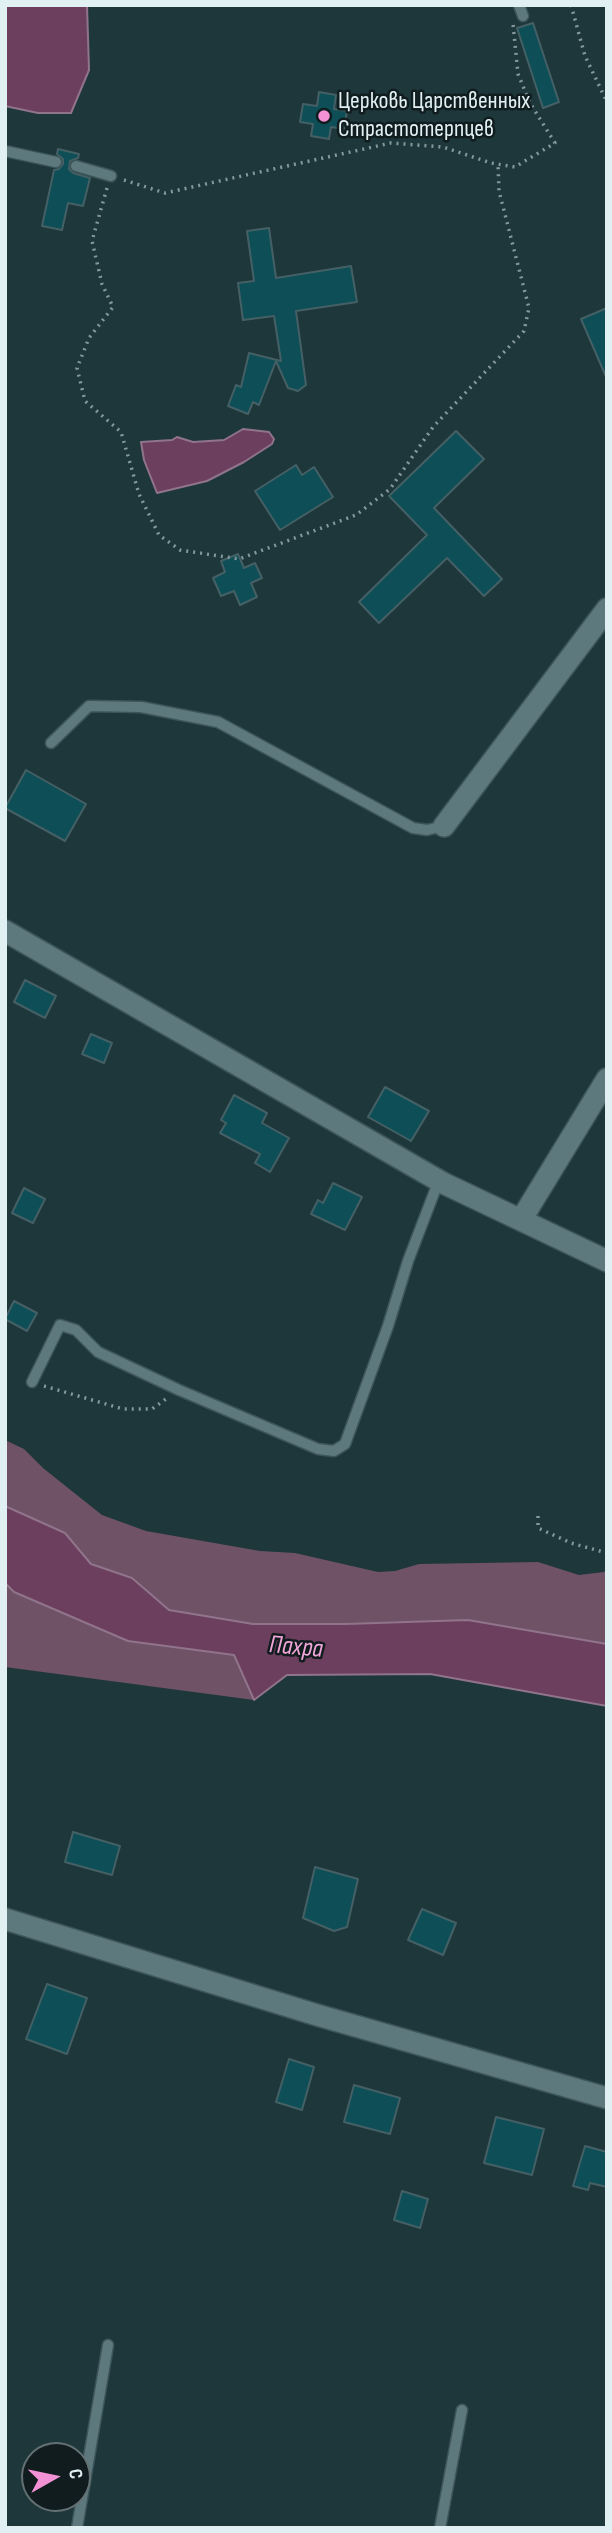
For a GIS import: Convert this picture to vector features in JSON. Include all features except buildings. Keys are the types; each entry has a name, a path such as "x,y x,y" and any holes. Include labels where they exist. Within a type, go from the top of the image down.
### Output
{"street":[{"path":"444,826 607,609"},
{"path":"5,931 439,1180 607,1261"},
{"path":"522,1220 607,1079"},
{"path":"5,1919 317,2015 607,2098"}],"lane":[{"path":"5,151 56,162"},
{"path":"76,166 111,176"},
{"path":"51,743 89,706 141,708 218,722 413,828 427,831 444,826"},
{"path":"32,1382 60,1325 76,1330 97,1352 179,1390 318,1449 334,1451 345,1444 439,1180"},
{"path":"76,2528 108,2345"},
{"path":"440,2528 462,2410"}],"path":[{"path":"570,5 585,56 607,103"},
{"path":"498,164 499,191 529,307 524,331 432,427 390,489 356,515 239,559 180,550 159,535 139,494 121,432 85,401 77,368 89,338 113,307 102,284 92,241 111,176 165,193 391,143 443,147 515,167 555,143 530,103 518,74 518,12"},
{"path":"32,1382 122,1409 152,1409 179,1390"},
{"path":"538,1516 538,1528 571,1543 607,1553"}],"shaded area":[{"path":"5,1440 24,1449 43,1468 102,1515 146,1531 260,1551 295,1553 378,1572 395,1571 419,1564 538,1562 579,1575 604,1572 607,1569 607,1644 468,1620 253,1624 169,1610 132,1578 91,1564 64,1533 5,1506"},
{"path":"5,1583 14,1592 128,1641 234,1655 254,1700 5,1667"}],"water":[{"path":"5,5 87,5 89,70 71,113 38,113 5,106"},
{"path":"243,429 269,432 274,439 272,444 207,481 157,493 144,460 141,442 172,440 177,437 193,442 224,440"},
{"name":"Пахра","path":"5,1506 65,1533 91,1564 132,1578 169,1610 253,1624 468,1620 607,1644 607,1706 430,1674 287,1675 254,1700 234,1655 128,1641 14,1592 5,1583"}],"place":[{"name":"Церковь Царственных Страстотерпцев","path":"324,116"}]}
